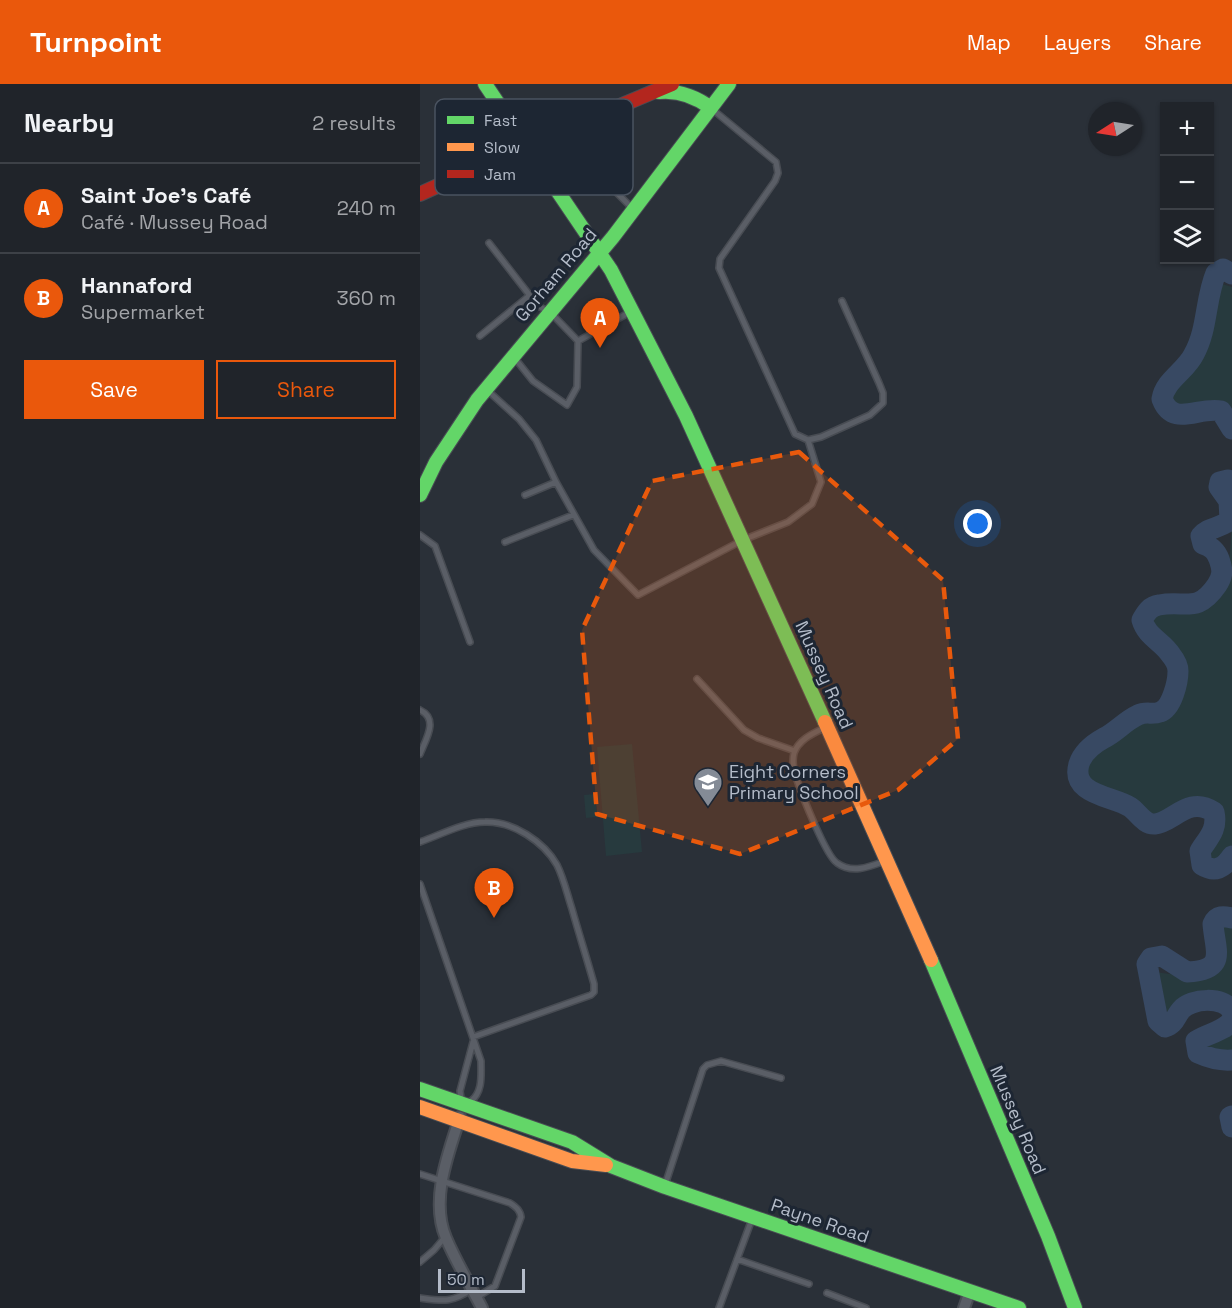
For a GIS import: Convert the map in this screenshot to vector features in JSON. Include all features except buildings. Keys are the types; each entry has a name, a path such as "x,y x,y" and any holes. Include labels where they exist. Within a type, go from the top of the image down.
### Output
{"main road":[{"name":"Mussey Road","path":"485,84 495,99"},
{"path":"633,101 672,84"},
{"name":"Gorham Road","path":"420,495 442,452 485,388 600,252 729,84"},
{"path":"652,93 666,91 686,93 711,108"},
{"path":"420,194 435,187"},
{"name":"Mussey Road","path":"561,195 600,252 633,310 686,416 886,860 1048,1236 1075,1308"},
{"name":"Payne Road","path":"420,1089 572,1142 611,1166 665,1186 1020,1308"},
{"name":"Payne Road","path":"420,1107 572,1161 611,1166"}],"street":[{"path":"463,1105 442,1182 440,1209 445,1237 482,1308"},
{"path":"964,1308 970,1292"}],"lane":[{"path":"711,108 776,162 778,173 775,181 720,259 719,268 795,434 808,440 821,437 870,415 883,403 883,393 879,383 842,301"},
{"path":"620,195 633,209"},
{"path":"489,243 538,306 550,312 578,341 577,387 567,405 533,381 512,355"},
{"path":"480,336 529,296"},
{"path":"578,341 633,310"},
{"path":"485,388 519,419 530,433 594,550 638,595 743,540 788,522 812,504 821,482 808,440"},
{"path":"525,495 556,482"},
{"path":"505,542 573,515"},
{"path":"420,535 435,546 470,642"},
{"path":"697,679 744,730 765,741 795,751"},
{"path":"420,710 429,715 431,722 420,754"},
{"path":"827,727 801,742 795,751 793,760 797,779 834,861 856,869 886,860"},
{"path":"420,843 474,823 487,821 498,822 515,829 545,849 553,858 562,876 594,984 594,992 591,995 473,1039"},
{"path":"420,884 481,1061 481,1077 476,1097 463,1105 460,1091 473,1039"},
{"path":"665,1186 703,1068 721,1061 781,1078"},
{"path":"420,1174 510,1203 516,1206 521,1217 495,1287 458,1299 420,1298"},
{"path":"720,1308 752,1217"},
{"path":"420,1262 445,1237"},
{"path":"737,1259 810,1284"},
{"path":"827,1293 866,1308"}],"highlighted area":[{"path":"799,452 943,580 958,739 898,790 740,854 597,814 582,630 652,481"}],"green space":[{"path":"1222,284 1232,287 1232,420 1219,403 1180,407 1170,402 1168,396 1198,357 1207,341 1217,292"},
{"path":"1232,485 1232,845 1212,862 1204,860 1204,857 1219,819 1218,810 1212,802 1192,801 1163,816 1148,812 1120,793 1090,783 1085,774 1085,764 1089,755 1097,748 1122,736 1144,719 1166,710 1176,700 1181,685 1180,664 1170,646 1147,620 1154,611 1188,605 1201,600 1220,584 1230,556 1231,508 1225,491"},
{"path":"632,744 642,852 606,856 597,747"},
{"path":"595,794 597,817 586,818 584,795"},
{"path":"1224,920 1232,924 1232,1010 1229,998 1213,995 1191,1001 1179,1010 1175,1017 1169,1017 1160,988 1153,976 1154,972 1193,975 1216,967 1222,950 1219,928"},
{"path":"1232,1011 1232,1057 1212,1054 1205,1045 1224,1029"}],"waterway":[{"path":"1232,274 1223,269 1216,273 1199,344 1186,366 1167,386 1162,399 1167,408 1180,414 1221,411 1232,429"},
{"path":"1232,481 1220,482 1219,487 1229,501 1230,520 1201,536 1203,544 1209,546 1218,556 1222,570 1217,585 1210,594 1197,603 1156,606 1149,610 1142,620 1147,631 1167,650 1177,665 1177,681 1171,700 1164,710 1138,715 1092,746 1081,760 1078,774 1081,782 1087,788 1123,803 1151,824 1162,822 1196,806 1214,812 1215,824 1200,851 1202,865 1211,869 1219,868 1226,864 1232,856"},
{"path":"1232,918 1221,917 1213,924 1216,957 1214,963 1209,967 1187,972 1162,956 1151,958 1147,964 1158,1021 1165,1027 1173,1022 1186,1006 1199,1001 1222,1003 1232,1011"},
{"path":"1232,1020 1220,1030 1196,1041 1198,1053 1215,1059 1232,1060"},
{"path":"1232,1116 1230,1117 1232,1127"}],"traffic: fast":[{"path":"485,84 495,99"},
{"path":"420,495 436,462 477,400 613,237 729,84"},
{"path":"659,92 686,95 711,108"},
{"path":"560,195 611,270 686,416 825,722"},
{"path":"931,960 1048,1236 1075,1308"},
{"path":"420,1089 572,1142 611,1166 665,1187 1019,1308"}],"traffic: slow":[{"path":"825,722 931,960"},
{"path":"420,1107 572,1161 606,1165"}],"traffic: jam":[{"path":"633,100 672,84"},
{"path":"420,194 435,187"}],"place":[{"name":"Saint Joe's Café","path":"600,348"},
{"name":"Eight Corners Primary School","path":"708,808"},
{"name":"Hannaford","path":"494,918"}]}
